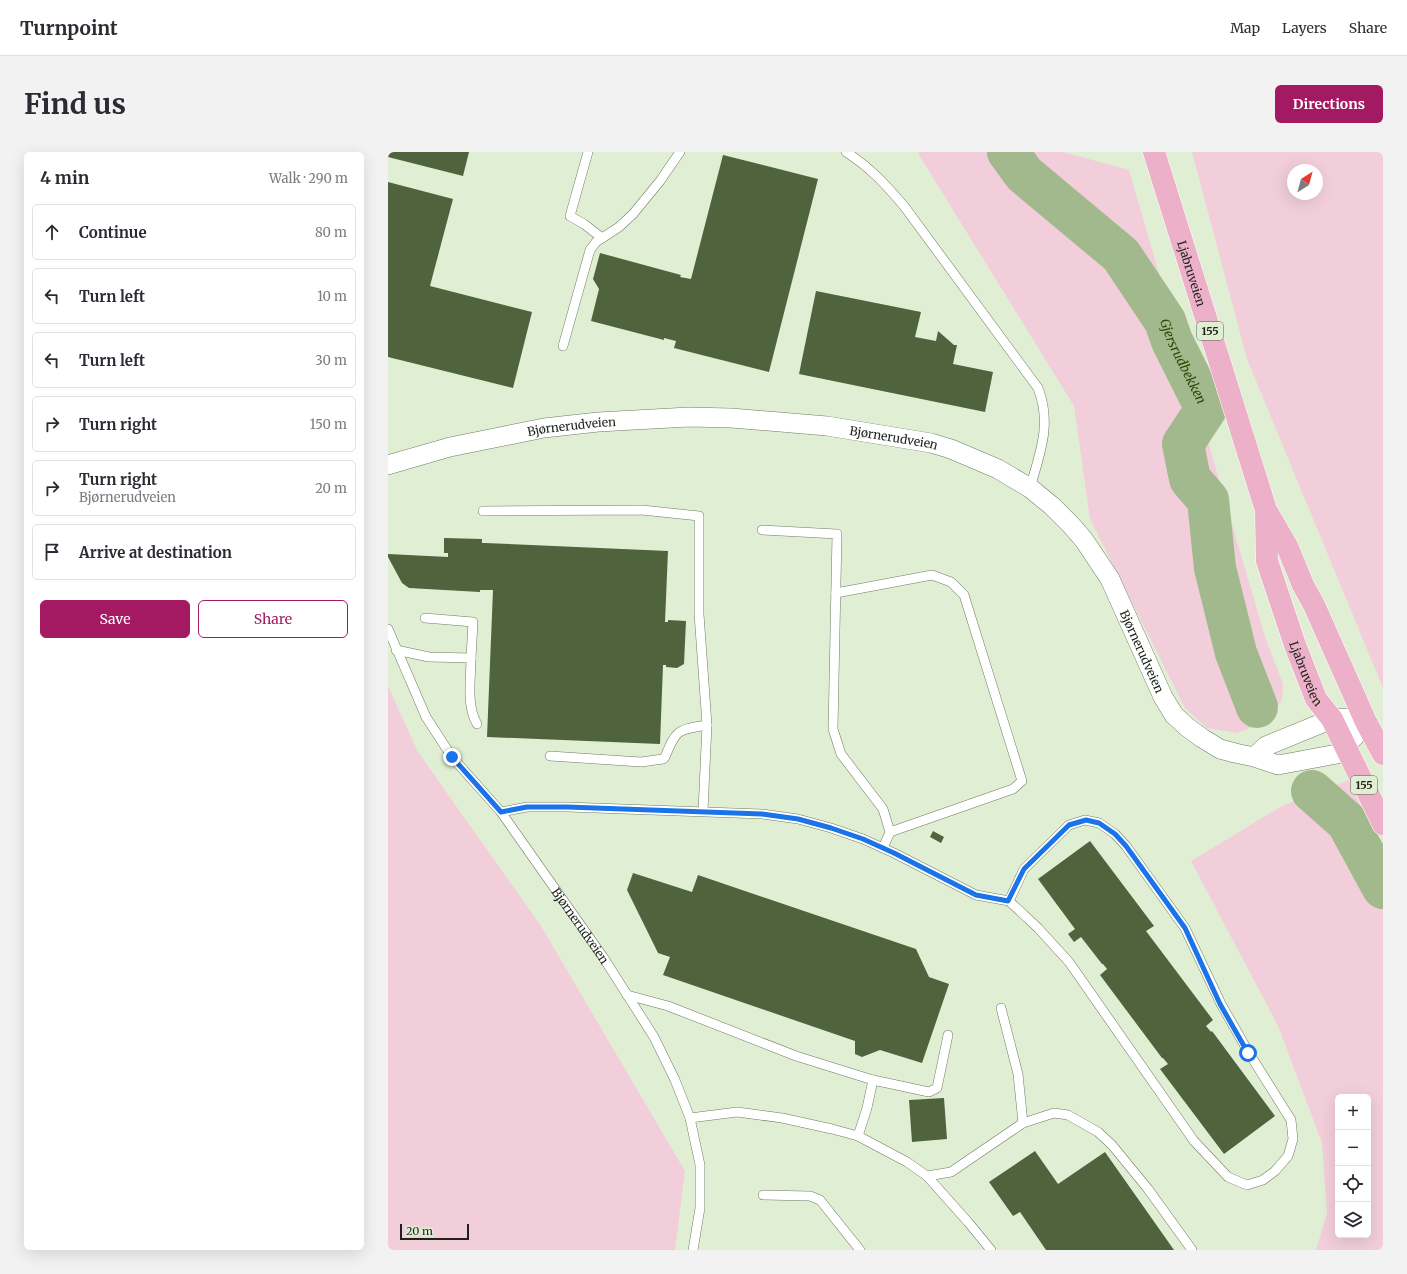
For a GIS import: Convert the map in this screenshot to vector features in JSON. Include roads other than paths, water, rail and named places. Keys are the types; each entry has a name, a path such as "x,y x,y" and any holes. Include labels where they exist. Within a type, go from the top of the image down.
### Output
{"main road":[{"name":"Ljabruveien","path":"1154,152 1266,510 1287,546 1303,585 1314,605 1366,722 1383,754"},
{"name":"Ljabruveien","path":"1266,510 1267,560 1291,633 1316,699 1332,719 1383,824"}],"street":[{"name":"Bjørnerudveien","path":"388,465 450,447 544,428 648,418 731,418 827,426 931,444 951,449 998,469 1030,488 1052,506 1071,525 1084,540 1110,579 1155,682 1174,714 1187,727 1220,749 1254,757 1278,765 1337,754 1356,736 1366,722"},
{"path":"1254,757 1266,746 1332,719 1349,718 1366,722"}],"lane":[{"path":"588,152 570,216 584,224 602,238"},
{"path":"563,346 590,250 596,242 619,227 632,214 660,181 680,152"},
{"path":"846,152 864,164 883,181 904,206 1038,388 1044,406 1044,431 1030,488"},
{"path":"483,510 642,510 699,516 699,614 708,725 703,811"},
{"path":"762,530 837,534 833,729 841,754 884,809 890,832 883,848"},
{"path":"836,593 932,575 951,582 964,595 1022,781 1013,789 890,832"},
{"path":"425,618 473,622 470,704 477,724"},
{"name":"Bjørnerudveien","path":"388,629 430,724 452,757 501,812 599,951 657,1044 675,1080 690,1118 700,1165 700,1208 693,1250"},
{"path":"396,650 429,657 472,658"},
{"path":"550,756 641,762 663,759 676,734 687,729 708,725"},
{"path":"501,812 527,807 567,807 762,814 798,819 847,833 883,848 976,895 1008,901 1038,928 1069,962 1194,1141 1228,1177 1246,1185 1263,1180 1275,1171 1288,1156 1293,1139 1291,1120 1248,1053 1220,1004 1185,928 1126,846 1115,834 1099,823 1086,820 1069,825 1024,869 1008,901"},
{"path":"627,995 668,1006 796,1056 873,1080 929,1092 937,1088 948,1035"},
{"path":"1001,1008 1018,1074 1023,1123"},
{"path":"858,1136 867,1108 873,1080"},
{"path":"690,1118 737,1112 782,1118 832,1128 858,1136 906,1162 928,1176 990,1250"},
{"path":"928,1176 951,1172 1023,1123 1054,1113 1068,1115 1098,1132 1112,1145 1148,1189 1192,1250"},
{"path":"763,1195 810,1196 820,1200 860,1250"}],"waterway":[{"name":"Gjersrudbekken","path":"1008,152 1024,174 1121,255 1165,321 1172,341 1206,409 1183,444 1190,479 1208,500 1215,568 1236,653 1257,707"},
{"name":"Gjersrudbekken","path":"1312,791 1347,822 1383,888"}]}
